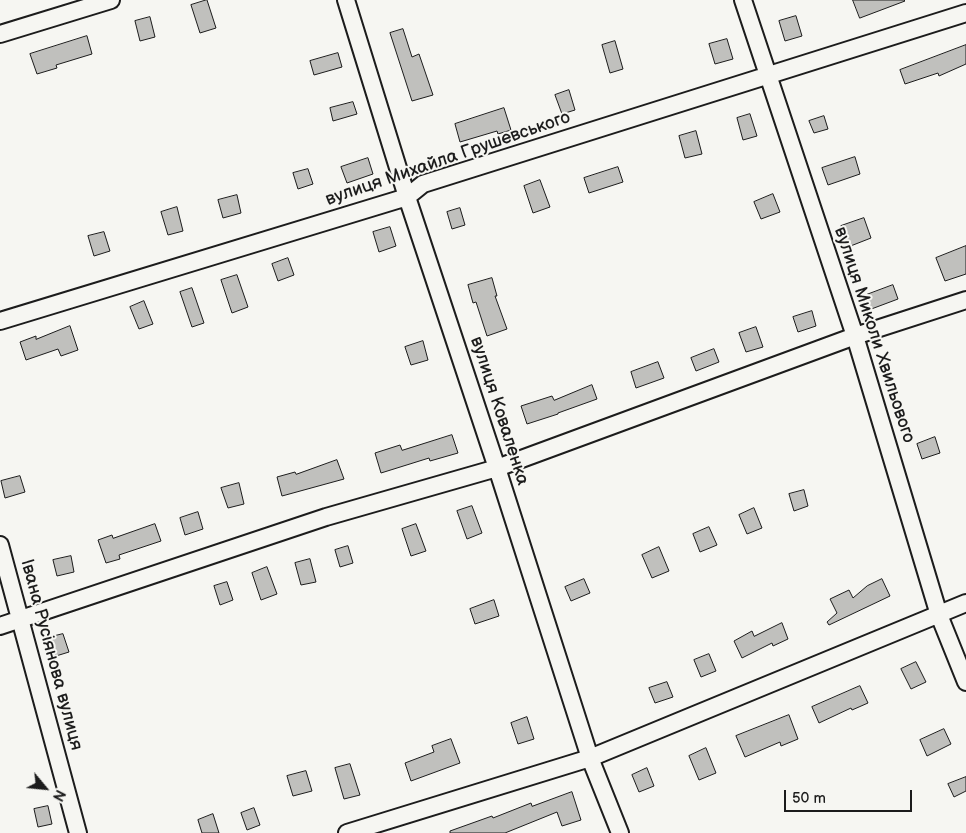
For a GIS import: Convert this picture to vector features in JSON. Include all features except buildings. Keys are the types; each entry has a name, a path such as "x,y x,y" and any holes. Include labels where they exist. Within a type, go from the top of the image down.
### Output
{"street":[{"path":"0,34 111,0"},
{"name":"вулиця Коваленка","path":"346,0 407,196 590,758 620,833"},
{"name":"вулиця Миколи Хвильового","path":"743,0 855,336 939,615 966,682"},
{"name":"вулиця Михайла Грушевського","path":"0,321 407,196 423,184 966,13"},
{"path":"0,626 326,517 497,468 855,336 966,300"},
{"name":"Івана Русіянова вулиця","path":"0,545 78,833"},
{"path":"347,833 590,758 966,603"}]}
